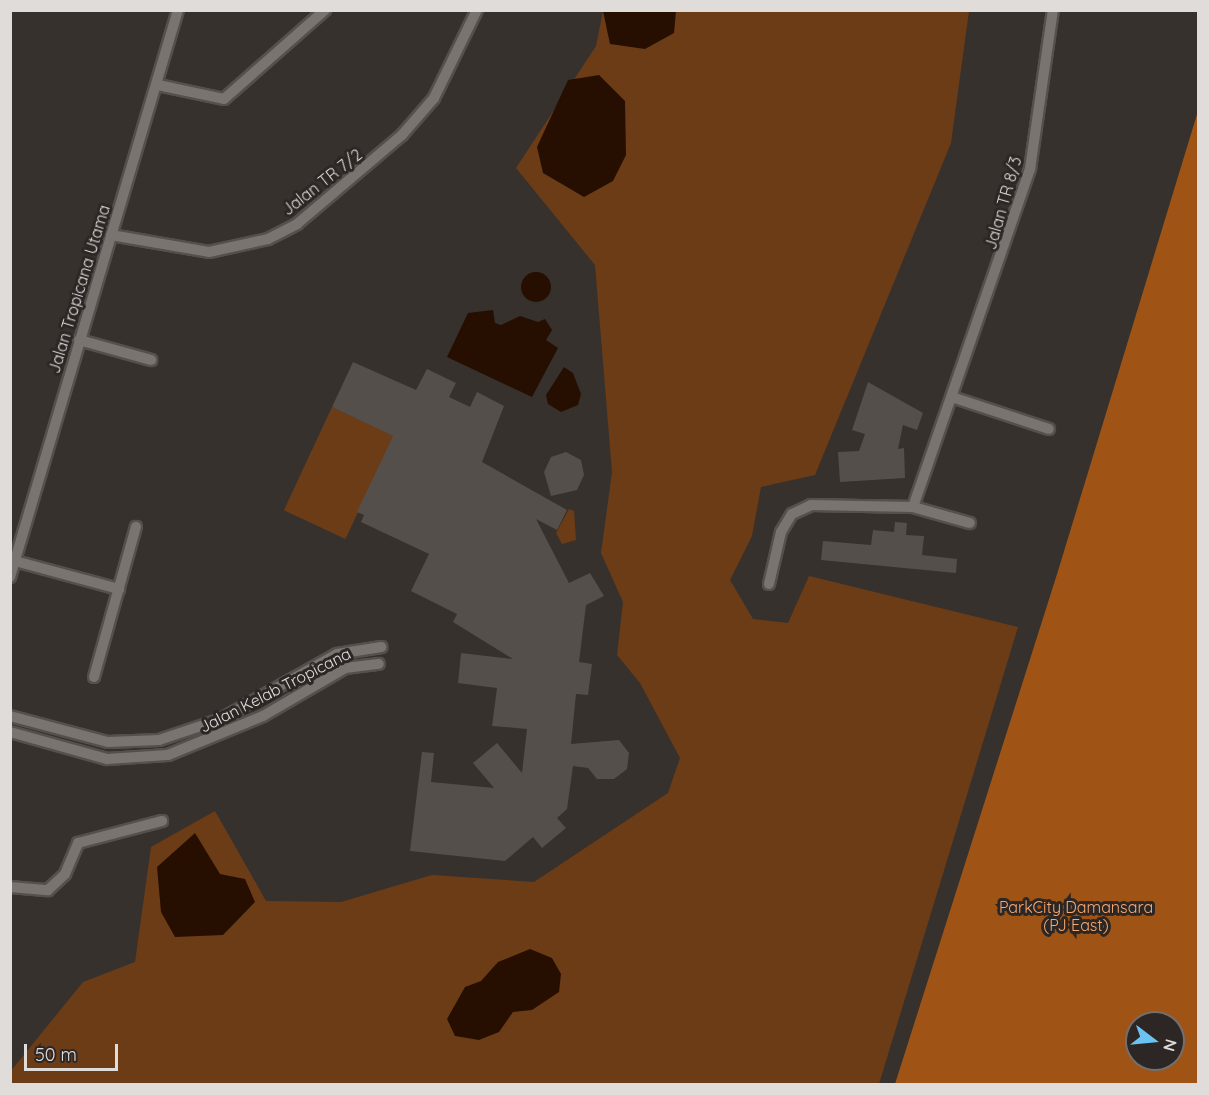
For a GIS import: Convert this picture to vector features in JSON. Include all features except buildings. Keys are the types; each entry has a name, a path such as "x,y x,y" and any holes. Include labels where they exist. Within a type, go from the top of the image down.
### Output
{"street":[{"name":"Jalan Tropicana Utama","path":"10,577 79,340 158,85 178,10"},
{"path":"158,85 224,99 325,10"},
{"name":"Jalan TR 7/2","path":"111,235 190,253 209,252 268,238 297,224 369,165 428,105 477,10"},
{"name":"Jalan TR 8/3","path":"913,507 1030,169 1053,10"},
{"path":"79,340 151,360"},
{"path":"952,397 1049,429"},
{"path":"770,584 781,532 792,514 812,505 913,507 970,524"},
{"path":"94,677 136,527"},
{"path":"15,561 118,589"},
{"name":"Jalan Kelab Tropicana","path":"10,716 108,742 159,740 219,720 337,654 381,647"},
{"name":"Jalan Kelab Tropicana","path":"10,732 107,759 168,755 255,720 345,668 379,664"},
{"path":"10,887 48,890 65,874 78,843 162,821"}],"shaded area":[{"path":"603,11 969,11 951,143 815,475 761,487 752,536 730,580 753,619 788,623 809,576 1018,627 879,1084 11,1084 10,1072 83,982 135,962 151,847 215,811 266,901 341,902 432,875 534,882 668,793 680,758 640,683 617,655 623,602 601,553 612,472 595,265 516,168 596,46"},
{"path":"603,11 676,11 674,33 645,49 610,44"},
{"path":"599,75 625,101 626,155 613,181 584,197 543,173 537,147 568,80"},
{"path":"536,272 547,276 551,287 547,298 536,302 525,298 521,287 525,276"},
{"path":"493,310 495,323 501,325 520,316 538,322 545,319 552,330 546,340 558,348 532,397 447,357 468,313"},
{"path":"564,367 573,373 581,394 578,405 561,412 548,404 546,395"},
{"path":"332,407 394,436 345,539 284,510"},
{"path":"569,509 574,511 576,540 562,544 556,533"},
{"path":"195,833 220,874 245,879 255,902 223,935 175,937 161,912 157,867"},
{"path":"530,949 552,958 561,974 559,992 532,1010 513,1012 499,1032 479,1040 455,1036 447,1019 465,987 481,981 498,962"}],"green space":[{"name":"ParkCity Damansara (PJ East)","path":"1198,111 1198,1084 895,1084 1058,571"}]}
